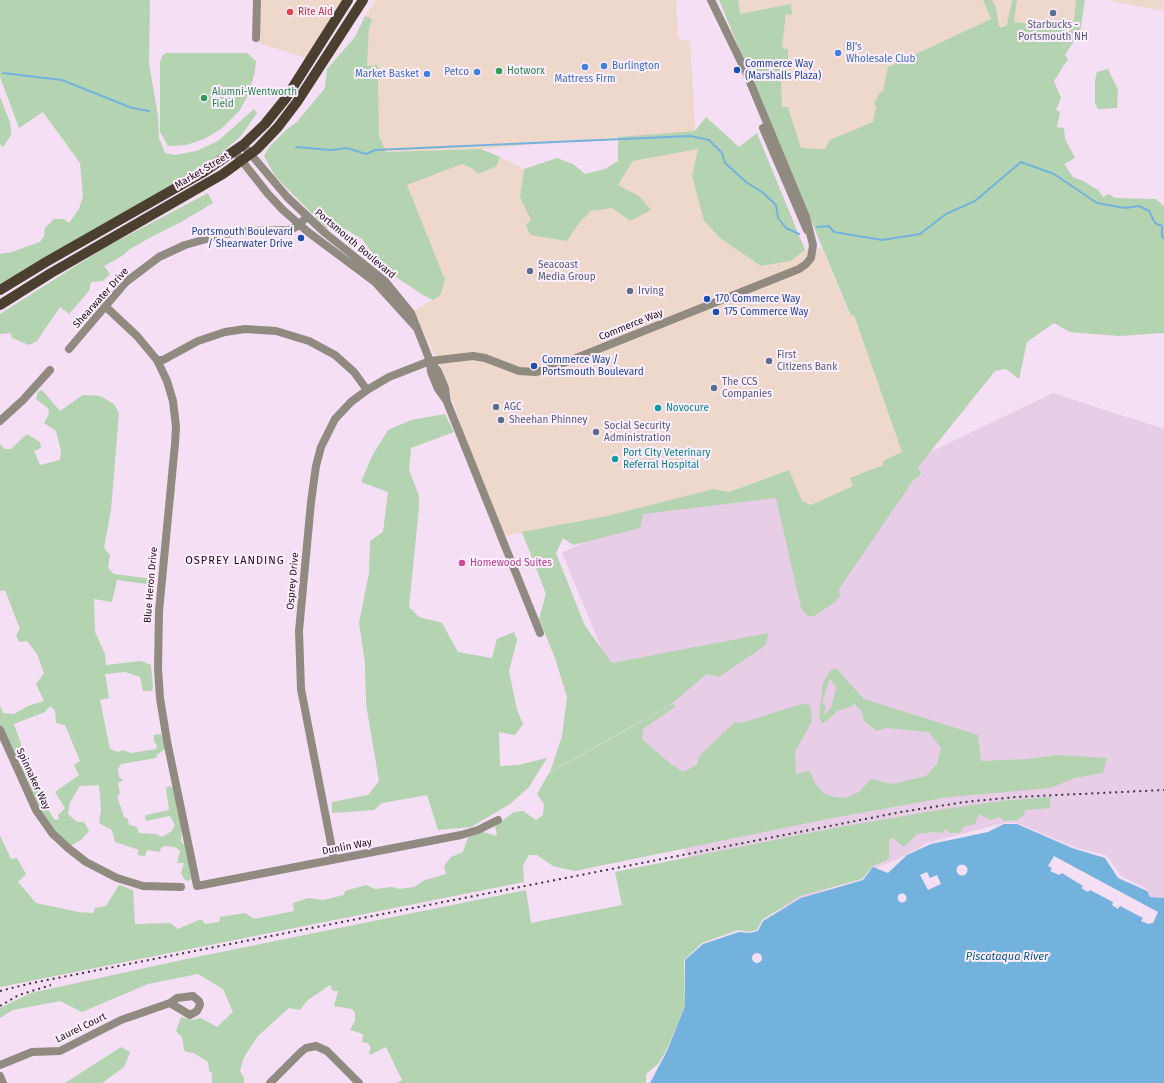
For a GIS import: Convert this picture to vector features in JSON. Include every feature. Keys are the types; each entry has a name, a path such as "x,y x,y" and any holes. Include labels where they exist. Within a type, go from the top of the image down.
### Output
{"main road":[{"name":"Market Street","path":"0,290 202,173 235,152 265,124 283,102 348,0"},
{"name":"Market Street","path":"0,305 51,273 213,180 242,161 271,134 294,106 363,0"}],"street":[{"path":"256,38 257,0"},
{"name":"Commerce Way","path":"430,361 473,356 485,358 519,371 535,372 546,370 799,269 811,258 814,249 806,218 745,70 737,53 733,49 711,0"},
{"name":"Portsmouth Boulevard","path":"243,145 276,187 307,217 385,281 411,313 415,327 430,361 431,372 438,389 447,402 540,633"},
{"name":"Portsmouth Boulevard","path":"235,152 276,203 300,225 375,282 415,327"},
{"path":"300,225 307,217"},
{"name":"Shearwater Drive","path":"69,349 105,306 136,274 159,258 185,245 236,232 258,230 284,231 300,225"},
{"name":"Blue Heron Drive","path":"105,306 137,336 157,360 170,390 176,427 159,611 159,681 167,741 197,886"},
{"path":"157,360 163,360 198,341 225,332 245,330 276,331 309,341 334,355 354,372 367,390"},
{"name":"Osprey Drive","path":"334,859 301,689 300,670 300,617 311,502 318,454 325,436 335,419 351,402 367,390 390,377 430,361"},
{"path":"0,421 23,400 50,370"},
{"name":"Spinnaker Way","path":"0,730 40,818 52,833 68,848 86,862 117,878 143,886 181,887"},
{"name":"Dunlin Way","path":"197,886 461,835 478,830 498,820"},
{"name":"Laurel Court","path":"0,1065 32,1052 60,1051 121,1020 170,1003"},
{"path":"270,1083 301,1052 306,1048 316,1046 327,1051 359,1083"},
{"path":"0,1076 3,1083"}],"shaded area":[{"path":"261,0 342,0 306,58 259,43"},
{"path":"376,0 676,0 678,37 681,40 689,40 691,50 695,131 481,149 386,152 379,136 378,65 367,67 369,29 372,19 365,16"},
{"path":"738,0 983,0 991,19 888,67 883,92 879,93 874,104 876,107 874,120 871,124 830,140 825,149 801,148 788,108 782,108 781,79 788,79 788,49 782,48 786,14 791,5 740,14"},
{"path":"992,0 1012,0 1007,25 1001,28 999,26 996,6"},
{"path":"1017,0 1076,0 1074,20 1064,25 1040,22 1040,25 1014,22"},
{"path":"1106,0 1163,0 1162,11"},
{"path":"699,149 692,176 704,221 720,238 761,266 791,261 805,250 822,248 850,316 854,315 902,452 884,461 883,465 851,478 853,486 811,505 802,501 788,470 728,492 713,489 607,516 505,536 465,438 443,370 413,311 440,296 407,185 462,164 472,168 497,166 500,157 524,169 520,197 531,220 567,241 579,223 591,211 612,208 630,221 639,196 618,185 633,161"},
{"path":"1053,393 1164,429 1164,898 1150,898 1147,889 1121,876 1106,855 1077,848 1017,823 1004,823 927,843 902,857 720,935 562,553 645,512 781,490 795,517"}],"green space":[{"path":"0,0 150,0 149,63 158,116 159,138 165,153 175,155 196,151 218,141 254,109 257,113 241,136 218,156 174,184 0,285 0,254 12,252 40,242 44,236 45,228 54,219 64,219 69,223 79,209 83,196 80,163 43,112 19,128 0,77"},
{"path":"719,0 738,0 740,14 791,4 792,15 786,14 782,48 788,49 788,79 781,79 782,107 788,107 801,148 825,149 830,140 873,122 876,107 874,104 879,93 883,91 888,67 991,19 983,0 992,0 996,7 999,26 1001,28 1007,25 1012,0 1017,0 1014,22 1040,25 1040,21 1064,25 1074,20 1076,0 1085,0 1080,32 1065,55 1068,59 1054,81 1061,98 1056,110 1060,112 1057,127 1064,128 1065,139 1075,158 1064,164 1073,177 1098,190 1103,197 1109,194 1115,198 1156,199 1164,206 1164,333 1119,336 1070,332 1054,323 1027,342 1019,379 1006,369 995,371 918,467 921,473 918,478 914,479 839,589 840,596 834,603 814,616 808,616 801,608 776,498 643,514 640,528 573,545 563,538 556,553 585,626 612,663 768,633 766,645 719,677 707,674 670,705 550,772 562,736 567,697 555,658 539,619 546,594 522,532 607,516 713,489 729,492 789,470 802,501 811,505 853,486 850,478 883,465 883,461 902,452 854,315 851,316"},
{"path":"365,16 372,19 369,29 367,66 378,65 379,136 386,152 481,149 500,157 497,166 478,174 472,168 462,164 407,185 445,280 440,296 433,300 376,264 373,254 362,239 345,229 326,228 275,176 264,156 269,147 286,130 297,122 325,88 327,69 355,37"},
{"name":"Alumni-Wentworth Field","path":"166,53 247,53 256,61 249,93 240,110 221,129 204,139 186,145 168,146 160,132 160,62 162,56"},
{"path":"1108,69 1118,90 1117,108 1098,109 1095,103 1095,80 1097,72"},
{"path":"0,97 10,122 11,135 3,147 0,144"},
{"path":"706,117 739,147 757,133 805,250 791,261 761,266 720,238 704,221 692,176 698,149 633,161 618,185 639,196 651,210 630,221 612,208 591,211 579,223 567,241 530,235 526,225 531,220 520,197 524,169 557,158 573,164 585,174 605,169 618,161 618,137 695,131"},
{"path":"208,193 213,203 130,249 122,256 104,266 110,274 103,281 91,282 89,291 69,314 60,307 37,341 29,345 12,338 11,333 0,334 0,314 104,248"},
{"path":"42,390 60,411 83,395 100,396 114,404 119,413 111,510 104,548 110,555 108,568 114,574 153,579 154,585 117,580 112,602 94,599 95,632 105,654 106,665 141,661 151,665 153,687 152,691 143,691 140,677 125,672 105,674 109,698 100,700 110,749 118,752 123,750 131,753 156,749 157,746 154,741 154,735 161,734 165,749 157,755 156,758 121,764 118,769 119,777 123,780 118,783 120,794 117,796 124,817 128,819 129,825 137,827 139,833 156,834 162,837 172,831 175,825 170,816 146,821 145,817 146,815 169,810 166,788 169,786 173,788 182,825 181,841 185,846 188,855 191,879 188,881 185,880 181,873 184,863 177,863 180,851 175,847 165,846 161,848 160,852 147,850 145,856 137,855 139,850 115,842 112,830 99,823 101,810 99,785 80,786 70,802 68,814 77,822 84,822 89,831 81,840 70,846 46,823 20,767 22,764 26,764 42,801 55,820 59,819 58,815 65,808 55,792 79,775 74,765 80,761 65,725 56,723 55,710 50,706 45,712 14,724 26,758 20,759 13,753 0,726 0,705 3,713 14,714 28,706 44,701 36,684 44,673 37,654 27,641 19,642 16,635 20,629 5,590 0,591 0,444 5,449 11,449 27,434 40,442 41,448 34,451 40,465 60,460 61,451 56,431 44,423 49,414 48,408 36,399 38,392"},
{"path":"445,414 454,432 411,448 409,470 419,496 419,507 409,607 419,617 442,623 458,652 492,658 497,639 514,632 517,640 509,671 517,710 523,724 515,735 499,732 500,766 518,765 547,758 529,787 510,804 471,827 438,830 427,795 382,803 374,810 332,813 332,802 368,795 379,781 366,704 365,663 359,623 369,573 370,541 383,532 388,492 361,482 372,456 388,430 411,420"},
{"path":"836,668 864,699 978,735 981,761 1028,759 1057,755 1107,758 1103,773 1075,778 1050,788 949,797 827,819 575,871 553,866 537,855 529,855 523,865 524,882 0,987 0,835 11,859 17,858 26,874 18,882 36,903 78,912 93,913 95,908 106,906 119,885 133,890 135,924 170,923 178,929 199,920 202,920 205,924 219,922 220,917 245,913 254,919 294,911 293,903 308,898 323,900 344,895 345,891 366,885 375,889 392,887 399,889 414,887 425,880 446,874 444,866 451,857 463,852 468,837 483,832 497,836 495,826 514,812 523,811 536,820 543,815 544,804 537,794 549,773 673,704 675,707 643,729 642,739 672,765 683,772 697,765 700,755 735,722 741,723 802,704 810,705 812,721 795,752 796,775 809,770 815,783 823,793 834,797 846,798 859,792 871,779 892,784 926,776 937,764 941,748 929,732 886,728 877,731 864,721 862,712 855,704 837,711 827,721 822,723 819,716 823,683 830,671","holes":["830,678 836,688 831,708 824,715 826,707 822,702"]},
{"path":"1050,797 1050,808 1026,810 1023,816 1017,820 1004,821 1000,817 990,820 979,814 975,824 963,827 960,833 951,833 945,829 943,833 933,832 917,834 904,847 893,838 889,840 889,859 873,866 862,879 800,896 762,920 757,930 749,932 738,930 702,943 684,960 685,1006 666,1051 658,1064 646,1074 646,1083 397,1083 402,1080 386,1047 370,1055 369,1052 371,1048 368,1043 362,1042 363,1034 350,1030 355,1021 355,1013 352,1009 334,1006 338,991 333,991 330,985 308,1000 300,1010 289,1008 258,1036 244,1057 240,1071 244,1078 244,1083 212,1083 212,1073 209,1071 208,1062 194,1053 186,1052 182,1037 176,1031 181,1017 192,1020 201,1018 217,1027 233,1012 223,989 198,974 148,984 82,1012 60,1001 13,1010 0,1018 0,1008 31,993 177,961 526,890 531,923 622,905 615,872 829,829 944,809 1000,801"},
{"path":"121,1047 130,1052 124,1067 102,1083 65,1083"}],"water":[{"name":"Piscataqua River","path":"1004,824 1017,824 1072,848 1105,858 1118,878 1147,891 1150,897 1164,898 1164,1083 650,1083 667,1051 685,1006 685,960 703,944 739,932 750,933 758,931 763,921 801,898 863,880 873,867 888,873 907,855 931,844 988,832"}],"pier":[{"path":"1054,856 1158,912 1153,923 1148,924 1141,921 1143,918 1120,906 1118,909 1112,905 1113,902 1090,890 1088,892 1081,888 1083,886 1062,873 1059,875 1050,871 1052,868 1048,866"},
{"path":"962,864 966,866 968,870 966,874 962,876 958,874 956,870 958,866"},
{"path":"927,872 930,878 937,875 941,884 928,890 920,875"},
{"path":"902,893 907,898 902,903 897,898"},
{"path":"757,953 762,958 757,963 752,958"}],"waterway":[{"path":"3,73 62,80 132,108 149,111"},
{"path":"296,147 331,150 347,148 366,154 375,150 690,136 709,140 722,153 725,163 746,182 762,192 776,205 778,218 786,228 799,234"},
{"path":"817,227 829,226 834,232 882,240 920,234 946,214 975,201 1021,162 1054,174 1097,203 1125,208 1139,206 1149,211 1155,223 1162,226 1162,237 1164,238"}],"railway":[{"path":"0,991 32,983 901,812 965,802 1016,797 1164,790"},
{"path":"0,1006 19,995 51,985"}],"place":[{"name":"Rite Aid","path":"290,12"},
{"name":"Starbucks - Portsmouth NH","path":"1053,13"},
{"name":"BJ's Wholesale Club","path":"838,53"},
{"name":"Burlington","path":"604,66"},
{"name":"Mattress Firm","path":"585,67"},
{"name":"Commerce Way (Marshalls Plaza)","path":"737,70"},
{"name":"Hotworx","path":"499,71"},
{"name":"Petco","path":"477,72"},
{"name":"Market Basket","path":"427,74"},
{"name":"Alumni-Wentworth Field","path":"204,98"},
{"name":"Portsmouth Boulevard / Shearwater Drive","path":"301,238"},
{"name":"Seacoast Media Group","path":"530,271"},
{"name":"Irving","path":"630,291"},
{"name":"170 Commerce Way","path":"707,299"},
{"name":"175 Commerce Way","path":"716,312"},
{"name":"First Citizens Bank","path":"769,361"},
{"name":"Commerce Way / Portsmouth Boulevard","path":"534,366"},
{"name":"The CCS Companies","path":"714,388"},
{"name":"AGC","path":"496,407"},
{"name":"Novocure","path":"658,408"},
{"name":"Sheehan Phinney","path":"501,420"},
{"name":"Social Security Administration","path":"596,432"},
{"name":"Port City Veterinary Referral Hospital","path":"615,459"},
{"name":"Homewood Suites","path":"462,563"}],"district":[{"name":"OSPREY LANDING","path":"235,561"}]}
